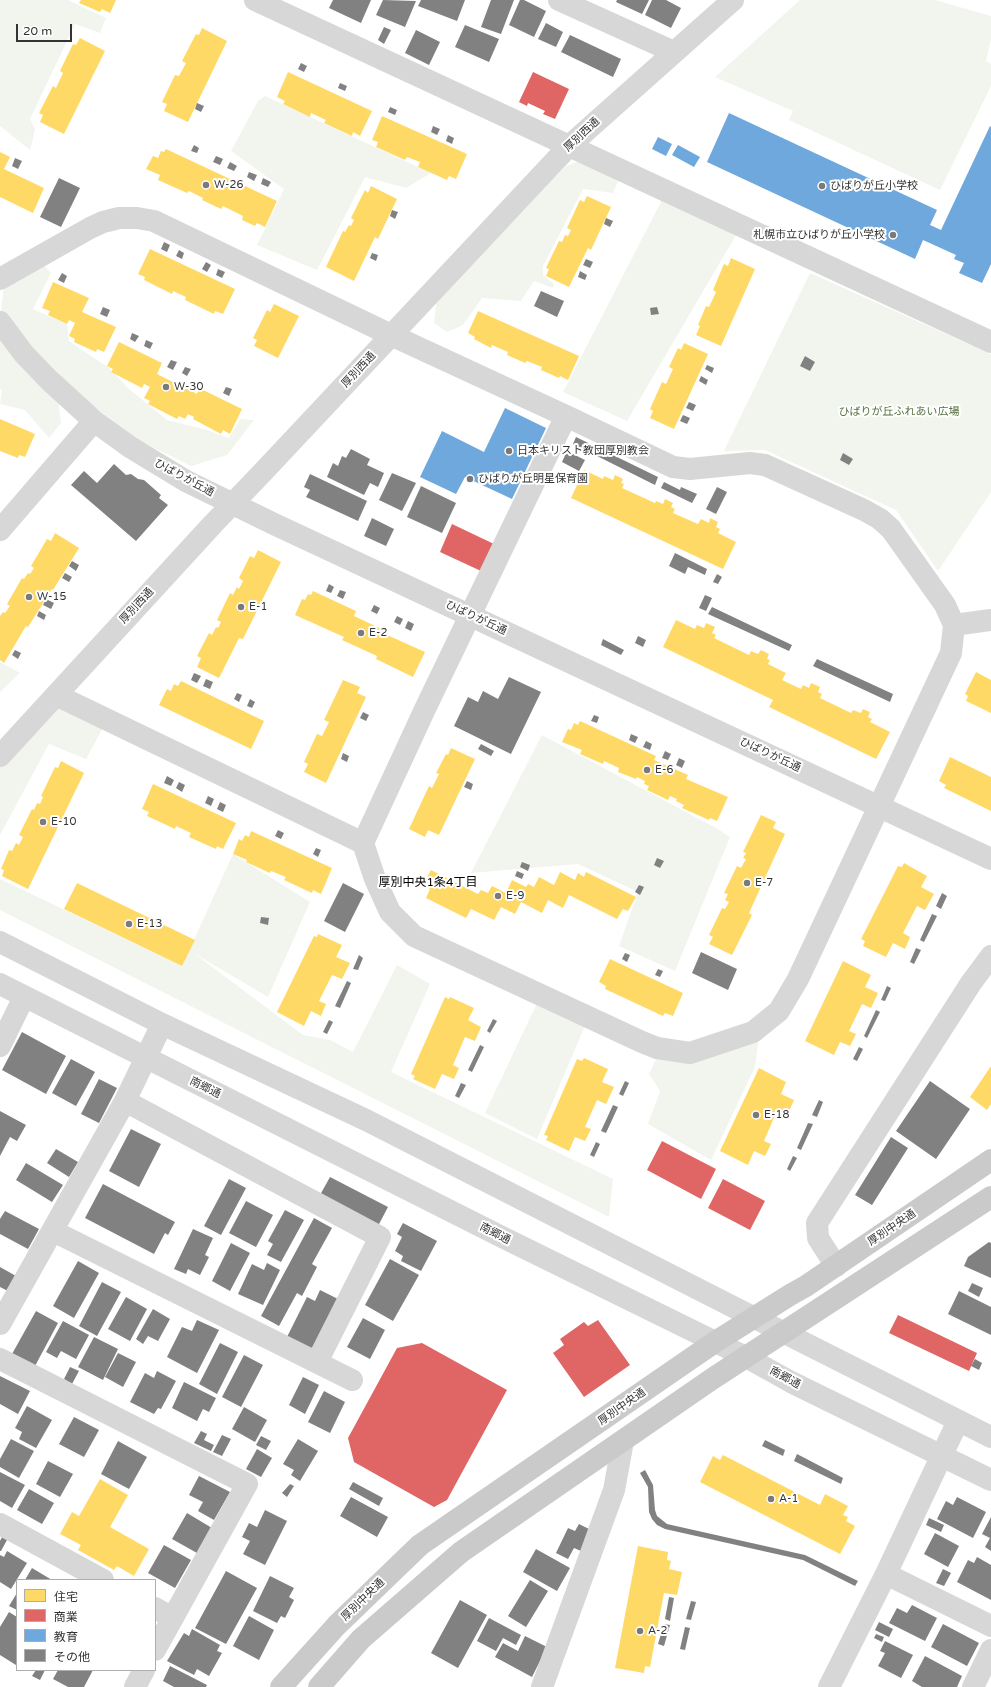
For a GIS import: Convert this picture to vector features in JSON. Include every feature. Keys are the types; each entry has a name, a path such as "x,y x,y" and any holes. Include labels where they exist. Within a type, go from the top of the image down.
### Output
{"main road":[{"name":"厚別中央通","path":"281,1687 337,1625 420,1545 715,1342 806,1286 991,1160"},
{"path":"319,1687 361,1639 461,1552 782,1332 991,1197"}],"street":[{"path":"255,0 991,342"},
{"path":"560,0 674,52"},
{"name":"厚別西通","path":"0,756 233,503 570,146 733,0"},
{"path":"0,279 103,222 119,218 138,218 154,221 391,335 566,416 673,467 690,469 750,463 764,465 864,510 880,519 891,529 944,605 954,625 951,653 798,979 779,1011 753,1032 690,1053 657,1048 642,1042 414,936 390,912 375,880 363,843 425,709 566,416"},
{"name":"ひばりが丘通","path":"0,322 24,354 49,380 94,422 130,447 180,477 274,524 991,859"},
{"path":"0,530 94,422"},
{"path":"954,625 991,620"},
{"path":"56,694 363,843"},
{"path":"0,942 162,1024 366,1120 752,1318 991,1437"},
{"path":"836,1266 818,1238 817,1223 971,983 991,956"},
{"name":"南郷通","path":"0,984 511,1242 746,1357 791,1382 991,1480"},
{"path":"0,1046 24,997"},
{"path":"0,1324 125,1101 162,1024"},
{"path":"125,1101 380,1237 318,1362"},
{"path":"52,1231 352,1380"},
{"path":"0,1359 247,1484 164,1613 156,1646"},
{"path":"829,1687 886,1574 958,1421"},
{"path":"542,1687 614,1490 623,1441"},
{"path":"0,1524 101,1579"},
{"path":"886,1574 991,1626"},
{"path":"973,1687 991,1650"},
{"path":"135,1687 143,1671"}],"green space":[{"path":"0,0 68,0 106,18 100,33 75,24 30,119 35,129 30,150 0,126"},
{"path":"800,0 935,0 991,16 991,39 986,61 991,64 991,86 940,190 789,120 793,111 715,77"},
{"path":"265,96 431,173 406,188 365,177 317,270 257,245 284,189 231,151 258,101"},
{"path":"585,159 623,170 613,193 583,189 543,266 543,275 554,284 553,288 534,281 521,301 482,298 463,325 447,332 434,323 437,298 489,247 566,166"},
{"path":"664,196 739,230 627,421 563,392"},
{"path":"42,263 51,273 33,309 67,324 69,341 109,368 129,389 167,420 207,430 229,438 240,419 254,420 227,455 191,466 138,440 64,383 1,311 5,277"},
{"name":"ひばりが丘ふれあい広場","path":"810,273 991,354 991,492 938,571 896,510 765,450 724,451"},
{"path":"0,326 57,390 61,423 49,438 25,410 0,404 2,390 0,389"},
{"path":"0,662 20,673 0,692"},
{"path":"58,702 104,726 86,759 49,744 0,835 0,767"},
{"path":"542,735 716,828 730,837 675,971 619,946 638,892 578,864 471,873"},
{"path":"233,854 310,902 268,997 195,954 303,1035 330,1040 353,1052 397,965 430,984 391,1072 613,1179 609,1217 0,910 0,879 182,966"},
{"path":"539,999 586,1023 537,1139 485,1113"},
{"path":"759,1036 755,1067 711,1160 648,1124 660,1091 649,1074 659,1053"}],"building: 住宅":[{"path":"81,0 116,0 110,13 102,9 100,12 79,3"},
{"path":"202,28 227,41 188,122 164,111 167,104 162,102 175,75 179,76 186,63 182,61 196,34 199,35"},
{"path":"80,38 105,51 64,134 40,122 43,115 39,113 53,86 56,88 63,73 60,71 73,44 76,45"},
{"path":"288,72 372,111 360,136 353,132 352,136 324,123 326,120 311,113 310,117 283,104 285,101 277,97"},
{"path":"382,116 467,154 456,179 449,176 447,180 418,167 420,162 407,157 405,160 376,147 378,142 372,140"},
{"name":"W-26","path":"166,149 277,201 265,227 257,223 255,226 242,220 243,216 223,206 221,209 202,200 203,198 189,191 187,193 158,180 160,175 146,169 153,156 158,158 161,151 164,152"},
{"path":"0,152 10,157 4,169 44,188 33,213 0,197"},
{"path":"371,186 397,199 378,239 375,237 354,281 326,267 343,231 345,232 349,225 351,226 354,220 351,218 365,190 368,193"},
{"path":"587,196 611,207 591,250 588,248 569,287 546,276 549,269 546,268 559,241 562,242 565,235 568,236 571,230 567,228 580,200 584,202"},
{"path":"150,249 235,289 223,314 215,311 214,314 185,300 186,297 173,291 172,294 144,280 145,277 138,274"},
{"path":"731,258 755,269 721,346 696,335 700,326 698,325 706,306 709,307 716,292 713,290 724,264 728,266"},
{"path":"53,282 89,298 82,312 116,327 104,352 97,349 96,352 74,342 75,339 69,336 75,323 69,320 67,324 48,315 50,311 42,308"},
{"path":"274,304 299,316 278,358 254,346 257,340 253,338 267,310 270,312"},
{"path":"478,311 579,356 568,380 560,376 559,378 541,370 542,367 527,361 525,363 507,355 508,352 492,345 491,348 474,339 475,337 468,333"},
{"name":"W-30","path":"119,342 162,363 157,374 197,394 199,388 242,409 230,434 223,430 221,434 193,419 194,417 188,414 185,419 179,416 177,419 148,404 150,401 144,398 150,387 144,384 142,388 111,372 113,369 107,366"},
{"path":"684,343 708,354 674,429 650,418 653,411 650,409 662,382 666,384 673,369 669,367 678,348 681,350"},
{"path":"0,419 35,434 25,457 19,455 18,458 0,451"},
{"path":"584,470 603,479 604,476 613,480 615,475 623,479 621,483 624,484 622,488 655,503 656,501 663,504 665,499 673,503 671,507 675,509 673,513 698,524 701,519 709,523 710,518 718,522 716,527 720,529 718,533 736,542 723,569 571,498"},
{"name":"W-15","path":"55,533 79,548 28,627 26,626 4,663 0,660 0,616 3,612 5,613 10,606 7,604 22,578 24,579 28,573 30,574 34,568 31,566 47,539 51,541"},
{"name":"E-1","path":"258,550 281,562 243,639 239,638 219,678 197,667 201,658 197,656 209,633 212,635 216,627 218,628 221,622 217,620 230,593 233,595 237,587 239,589 243,581 239,578 250,556 254,558"},
{"name":"E-2","path":"313,591 356,611 354,616 388,632 387,635 425,652 413,677 376,659 377,656 342,640 344,637 295,615 302,599 305,600 308,594 311,595"},
{"path":"676,620 695,629 697,625 704,628 706,623 715,627 712,633 716,635 714,638 749,655 751,651 758,654 761,650 769,654 767,659 770,660 768,664 786,673 782,680 801,689 803,685 809,688 811,683 820,687 818,692 822,694 820,698 851,713 853,710 861,713 863,709 870,712 868,717 872,719 870,722 890,732 876,759 769,707 773,700 663,647"},
{"path":"976,672 991,680 991,713 966,701 968,696 965,694"},
{"path":"343,680 360,687 357,693 366,697 326,783 304,772 308,764 304,762 317,734 322,736 329,722 324,720"},
{"path":"181,681 264,721 251,749 159,705 167,689 171,691 174,684 178,686"},
{"name":"E-6","path":"580,721 656,756 654,760 688,775 686,779 728,797 717,821 710,818 709,820 682,808 684,805 676,801 677,799 670,796 668,800 647,790 649,786 644,784 645,781 637,777 636,779 618,772 619,768 604,761 603,764 580,754 582,750 562,742 568,729 571,730 574,723 578,725"},
{"path":"451,748 475,759 439,835 428,830 425,837 409,829 429,786 432,788 439,774 436,773 446,754 448,755"},
{"path":"950,757 991,777 991,811 944,788 946,785 939,781"},
{"name":"E-10","path":"61,761 84,773 28,889 2,876 4,870 1,869 9,850 12,851 16,843 19,845 23,837 19,835 32,809 34,810 37,803 40,804 43,797 41,796 55,767 58,768"},
{"path":"153,784 236,823 223,849 217,846 216,849 189,837 191,833 176,826 175,829 147,816 149,812 142,809"},
{"name":"E-7","path":"761,815 776,822 773,828 785,834 749,913 752,915 732,955 709,944 713,937 709,935 722,908 725,909 729,902 725,900 728,894 724,893 737,866 741,868 746,859 743,858 746,853 743,852"},
{"path":"251,831 332,868 321,894 313,890 312,893 284,880 286,877 271,871 270,873 233,854 239,839 242,841 245,835 249,837"},
{"path":"904,863 927,876 921,887 934,894 925,910 917,906 903,933 910,937 905,949 893,943 886,957 863,946 865,941 861,939 898,866 902,867"},
{"name":"E-9","path":"431,870 478,894 481,890 488,893 492,886 506,893 512,880 526,887 528,884 534,887 539,877 554,885 560,872 575,880 578,873 584,877 586,872 636,897 628,911 623,909 617,919 569,895 563,908 548,900 542,913 521,902 515,914 501,907 494,920 471,909 466,918 426,898 430,889 423,885"},
{"name":"E-13","path":"77,883 195,940 182,966 64,909"},
{"path":"318,934 342,945 336,957 350,963 342,979 332,975 319,1001 326,1004 321,1016 311,1011 304,1026 277,1012 314,936 317,937"},
{"path":"610,959 683,993 673,1016 665,1013 663,1016 605,989 606,986 599,982"},
{"path":"843,961 871,975 865,987 878,993 871,1008 862,1004 849,1031 856,1034 850,1046 840,1042 834,1055 805,1041"},
{"path":"445,997 449,999 450,997 474,1008 468,1020 481,1027 475,1041 465,1037 453,1065 459,1068 454,1079 442,1074 435,1089 413,1079 415,1076 411,1074"},
{"path":"584,1058 608,1069 602,1082 614,1087 606,1104 597,1100 585,1127 591,1129 585,1141 575,1137 569,1151 546,1140 548,1136 544,1135 577,1059 582,1061"},
{"path":"991,1066 991,1104 987,1110 970,1097"},
{"name":"E-18","path":"759,1068 786,1082 781,1094 794,1100 786,1118 776,1113 764,1141 771,1144 765,1156 754,1151 748,1165 720,1151"},
{"name":"A-1","path":"723,1455 820,1505 825,1494 848,1506 843,1515 848,1517 846,1521 855,1526 840,1554 700,1482 713,1456 720,1460"},
{"path":"100,1479 128,1495 110,1527 149,1549 134,1576 117,1566 114,1570 78,1550 81,1545 60,1534 72,1512 79,1516"},
{"name":"A-2","path":"638,1546 668,1552 667,1560 671,1561 669,1569 682,1572 677,1595 664,1593 650,1667 645,1666 644,1673 615,1668"}],"building: 商業":[{"path":"533,72 569,89 555,119 543,114 545,111 528,103 527,106 519,102"},
{"path":"452,524 494,544 481,571 440,552"},
{"path":"662,1141 716,1169 701,1199 647,1170"},
{"path":"723,1179 765,1201 750,1230 708,1208"},
{"path":"898,1315 977,1353 969,1371 889,1333"},
{"path":"598,1320 630,1365 584,1397 553,1353 564,1345 560,1339 584,1322 588,1326"},
{"path":"422,1343 507,1390 447,1500 434,1507 354,1462 348,1438 397,1348"}],"building: 教育":[{"name":"ひばりが丘小学校","path":"729,113 937,210 930,225 941,230 990,126 991,264 982,283 959,273 964,263 954,259 956,255 923,240 915,259 707,162"},
{"path":"658,137 672,144 666,156 652,149"},
{"path":"678,145 700,157 694,167 672,155"},
{"path":"505,408 546,428 512,499 465,477 456,494 420,477 442,431 484,452"}],"building: その他":[{"path":"333,0 371,0 361,23 329,8"},
{"path":"383,0 416,1 405,27 376,15"},
{"path":"421,0 465,0 457,21 418,6"},
{"path":"491,0 514,0 501,34 481,27"},
{"path":"520,0 524,0 546,11 534,37 509,25"},
{"path":"617,0 649,0 642,14 616,2"},
{"path":"652,0 666,0 681,8 671,28 645,15"},
{"path":"546,23 563,32 556,47 538,39"},
{"path":"465,25 499,39 489,62 455,47"},
{"path":"384,27 391,30 384,44 378,40"},
{"path":"416,30 440,42 429,65 405,53"},
{"path":"570,35 621,59 613,77 561,52"},
{"path":"301,63 307,66 304,72 298,69"},
{"path":"340,83 347,86 345,91 338,88"},
{"path":"197,103 204,106 201,112 195,109"},
{"path":"390,107 397,110 395,115 388,112"},
{"path":"433,126 440,129 437,135 431,132"},
{"path":"448,135 454,138 452,144 446,141"},
{"path":"194,145 199,148 197,153 191,151"},
{"path":"216,156 223,159 220,165 213,162"},
{"path":"15,158 22,161 18,169 12,166"},
{"path":"230,162 237,166 234,171 227,168"},
{"path":"249,172 257,175 254,181 247,177"},
{"path":"59,178 80,188 61,227 40,217"},
{"path":"263,178 271,182 268,187 261,184"},
{"path":"392,210 398,212 395,219 390,216"},
{"path":"606,218 613,221 610,227 604,224"},
{"path":"164,242 170,245 167,252 161,249"},
{"path":"179,250 184,253 182,259 176,256"},
{"path":"372,253 378,255 376,261 370,258"},
{"path":"586,259 593,262 590,268 583,265"},
{"path":"206,262 211,265 207,272 202,269"},
{"path":"218,269 225,272 222,278 216,275"},
{"path":"580,271 587,275 585,280 578,277"},
{"path":"62,273 67,276 64,283 58,280"},
{"path":"541,291 564,301 557,317 534,306"},
{"path":"103,307 110,310 107,317 100,314"},
{"path":"657,307 659,314 651,315 650,308"},
{"path":"132,333 139,336 135,342 130,339"},
{"path":"146,340 153,343 150,349 144,346"},
{"path":"805,356 815,362 810,371 800,366"},
{"path":"171,360 177,362 173,370 167,367"},
{"path":"707,365 714,368 712,373 705,369"},
{"path":"185,367 191,369 187,376 182,373"},
{"path":"701,376 708,380 706,385 699,381"},
{"path":"226,387 232,389 229,396 223,393"},
{"path":"689,402 696,405 693,411 686,408"},
{"path":"683,415 690,418 687,424 680,421"},
{"path":"576,437 658,477 655,485 573,444"},
{"path":"351,449 370,459 367,465 384,473 378,487 370,483 364,495 327,477 333,463 338,466 342,456 346,458"},
{"path":"567,451 585,460 579,471 562,462"},
{"path":"843,453 853,459 849,465 840,460"},
{"path":"114,464 126,475 131,474 138,479 144,480 161,495 159,498 168,505 136,541 71,485 84,471 97,483"},
{"path":"392,473 416,483 402,511 379,500"},
{"path":"310,474 367,501 358,521 306,497 310,490 304,487"},
{"path":"664,482 680,490 681,487 697,494 692,503 661,488"},
{"path":"421,486 456,503 442,533 407,517"},
{"path":"717,487 727,492 716,514 706,509"},
{"path":"372,518 394,529 386,546 364,536"},
{"path":"675,553 707,569 705,575 688,567 685,574 669,566"},
{"path":"72,561 79,565 76,571 69,566"},
{"path":"65,573 72,577 69,582 62,578"},
{"path":"717,574 722,577 718,584 713,582"},
{"path":"329,584 334,587 331,593 326,591"},
{"path":"340,590 346,592 343,599 337,596"},
{"path":"705,595 712,598 706,611 699,608"},
{"path":"46,599 54,603 51,609 43,605"},
{"path":"374,605 380,608 377,614 371,611"},
{"path":"712,607 792,645 789,651 708,614"},
{"path":"39,611 46,615 44,620 37,616"},
{"path":"397,616 403,619 400,625 394,622"},
{"path":"408,621 414,624 411,631 405,628"},
{"path":"638,636 646,640 643,647 635,643"},
{"path":"603,639 624,650 621,655 601,645"},
{"path":"15,650 21,653 18,659 12,655"},
{"path":"817,659 893,694 890,702 813,666"},
{"path":"194,673 201,676 197,683 191,680"},
{"path":"509,677 541,692 511,754 454,726 468,697 478,702 483,691 498,699"},
{"path":"206,679 213,682 210,689 203,686"},
{"path":"237,693 242,695 239,702 234,699"},
{"path":"250,699 255,702 252,708 247,706"},
{"path":"363,712 369,715 366,721 360,718"},
{"path":"594,715 599,717 597,723 591,721"},
{"path":"631,734 638,737 635,743 629,740"},
{"path":"646,741 652,744 650,750 643,747"},
{"path":"481,744 494,751 491,756 478,749"},
{"path":"665,751 671,754 668,760 662,758"},
{"path":"343,753 349,756 347,762 341,759"},
{"path":"679,758 685,761 682,768 676,765"},
{"path":"167,776 174,780 171,786 164,783"},
{"path":"467,781 473,784 471,790 464,787"},
{"path":"179,782 185,785 182,792 176,788"},
{"path":"208,796 214,799 211,806 205,803"},
{"path":"220,802 226,805 223,812 217,809"},
{"path":"278,830 284,833 281,839 275,836"},
{"path":"316,848 321,850 318,857 313,854"},
{"path":"657,858 664,861 660,868 654,865"},
{"path":"522,862 530,865 528,871 520,867"},
{"path":"517,871 524,874 522,879 515,876"},
{"path":"343,883 364,894 345,932 324,921"},
{"path":"639,885 644,887 640,895 635,892"},
{"path":"942,893 947,896 941,909 936,906"},
{"path":"932,914 937,916 924,942 920,940"},
{"path":"261,917 269,918 268,925 260,923"},
{"path":"916,948 921,950 914,964 910,962"},
{"path":"701,952 737,969 728,990 692,973"},
{"path":"625,953 630,955 627,962 622,959"},
{"path":"359,955 363,958 358,970 353,969"},
{"path":"658,969 663,971 660,977 655,975"},
{"path":"347,981 351,983 340,1008 335,1006"},
{"path":"887,986 891,988 885,1001 881,1000"},
{"path":"876,1010 880,1012 867,1038 864,1036"},
{"path":"493,1019 497,1021 490,1033 487,1031"},
{"path":"329,1020 333,1022 327,1034 323,1032"},
{"path":"22,1032 66,1056 46,1094 2,1070"},
{"path":"480,1045 484,1047 472,1072 468,1070"},
{"path":"859,1047 863,1049 857,1061 853,1059"},
{"path":"71,1059 95,1072 76,1106 52,1093"},
{"path":"99,1079 117,1088 99,1123 81,1114"},
{"path":"625,1081 629,1083 623,1096 619,1094"},
{"path":"930,1081 970,1109 936,1159 896,1131"},
{"path":"461,1083 466,1085 459,1098 455,1096"},
{"path":"819,1100 823,1102 817,1117 812,1115"},
{"path":"613,1105 618,1107 606,1133 601,1131"},
{"path":"0,1111 26,1125 17,1141 10,1137 0,1156"},
{"path":"808,1123 813,1124 801,1150 797,1148"},
{"path":"131,1129 161,1144 139,1187 109,1171"},
{"path":"891,1137 908,1148 872,1205 855,1195"},
{"path":"596,1142 600,1144 594,1157 590,1155"},
{"path":"56,1149 78,1162 69,1177 47,1163"},
{"path":"793,1156 797,1158 790,1171 787,1169"},
{"path":"26,1163 63,1185 52,1202 16,1180"},
{"path":"330,1177 388,1207 378,1226 320,1195"},
{"path":"229,1179 246,1188 221,1235 204,1226"},
{"path":"103,1184 175,1222 168,1235 165,1233 154,1254 85,1218"},
{"path":"246,1201 273,1215 256,1247 229,1233"},
{"path":"285,1210 304,1220 281,1262 267,1255 273,1244 268,1241"},
{"path":"5,1211 39,1229 28,1249 0,1234 0,1219"},
{"path":"314,1218 332,1228 312,1264 317,1267 302,1296 297,1293 279,1326 261,1316"},
{"path":"403,1223 437,1241 421,1271 401,1261 403,1256 395,1251 402,1237 397,1234"},
{"path":"193,1229 213,1238 205,1255 209,1257 200,1275 188,1269 186,1274 174,1269"},
{"path":"989,1242 991,1243 991,1278 964,1266 968,1257"},
{"path":"231,1243 250,1253 230,1291 212,1281"},
{"path":"390,1259 419,1275 393,1321 365,1305"},
{"path":"78,1261 99,1273 74,1318 53,1306"},
{"path":"267,1263 280,1270 263,1305 238,1294 252,1264 264,1270"},
{"path":"0,1267 16,1276 8,1291 0,1287"},
{"path":"102,1282 121,1292 97,1336 79,1326"},
{"path":"972,1283 983,1288 979,1297 968,1291"},
{"path":"320,1290 340,1300 315,1351 287,1337 307,1297 315,1301"},
{"path":"959,1291 991,1307 991,1335 948,1314"},
{"path":"126,1297 147,1309 130,1341 108,1329"},
{"path":"153,1309 170,1319 158,1341 148,1336 143,1344 136,1339"},
{"path":"36,1311 58,1323 35,1366 12,1354"},
{"path":"363,1318 385,1330 370,1359 347,1347"},
{"path":"197,1320 219,1330 197,1373 167,1357 182,1327 192,1331"},
{"path":"63,1321 89,1335 76,1359 61,1351 57,1358 46,1352"},
{"path":"94,1337 118,1349 103,1380 78,1367"},
{"path":"220,1343 238,1352 217,1394 199,1384"},
{"path":"118,1353 136,1362 123,1387 105,1377"},
{"path":"244,1355 263,1365 241,1407 222,1397"},
{"path":"975,1359 982,1363 979,1370 971,1366"},
{"path":"70,1367 79,1371 72,1384 64,1379"},
{"path":"157,1371 176,1381 161,1409 158,1408 154,1414 130,1402 145,1373 154,1378"},
{"path":"0,1376 30,1391 18,1414 0,1404"},
{"path":"303,1377 319,1385 305,1414 289,1405"},
{"path":"184,1382 216,1398 209,1412 203,1409 197,1421 172,1408"},
{"path":"324,1391 345,1402 330,1433 308,1422"},
{"path":"27,1406 52,1420 36,1448 19,1439 22,1432 15,1428"},
{"path":"244,1407 267,1420 255,1442 232,1429"},
{"path":"74,1417 99,1430 84,1457 59,1444"},
{"path":"201,1431 207,1434 204,1440 214,1445 211,1451 194,1443"},
{"path":"222,1435 231,1439 222,1456 213,1452"},
{"path":"261,1436 271,1441 266,1450 256,1445"},
{"path":"11,1439 34,1451 19,1478 0,1467 0,1459"},
{"path":"298,1439 318,1451 300,1481 291,1475 294,1470 283,1464"},
{"path":"765,1440 785,1450 783,1456 762,1446"},
{"path":"118,1441 147,1457 129,1489 101,1474"},
{"path":"257,1449 272,1458 261,1477 246,1469"},
{"path":"797,1454 843,1478 841,1484 794,1461"},
{"path":"48,1461 73,1474 60,1497 36,1484"},
{"path":"645,1470 653,1485 655,1510 657,1516 667,1524 805,1555 858,1581 855,1586 803,1560 665,1529 657,1525 649,1512 648,1487 640,1473"},
{"path":"0,1472 25,1485 12,1508 0,1501"},
{"path":"199,1476 230,1492 214,1520 198,1511 203,1502 189,1495"},
{"path":"353,1482 383,1498 379,1506 349,1489"},
{"path":"290,1484 294,1486 287,1497 282,1493"},
{"path":"29,1489 54,1503 42,1524 17,1510"},
{"path":"351,1497 388,1517 377,1537 340,1516"},
{"path":"957,1497 986,1512 973,1538 937,1519 946,1501 953,1505"},
{"path":"265,1510 287,1521 265,1565 243,1554 250,1541 242,1537 249,1523 257,1527"},
{"path":"187,1513 212,1528 197,1553 172,1539"},
{"path":"991,1517 991,1551 985,1547 990,1538 982,1534"},
{"path":"929,1518 944,1525 941,1532 926,1525"},
{"path":"579,1524 591,1530 581,1551 574,1548 568,1559 556,1553 568,1528 575,1531"},
{"path":"935,1533 959,1546 948,1567 924,1554"},
{"path":"2,1537 7,1540 0,1551 0,1541"},
{"path":"164,1545 191,1560 175,1588 148,1573"},
{"path":"536,1549 570,1568 557,1591 523,1572"},
{"path":"7,1551 27,1563 11,1589 0,1582 0,1555 4,1557"},
{"path":"977,1557 991,1565 991,1600 957,1582 968,1560 974,1563"},
{"path":"32,1568 50,1579 26,1579"},
{"path":"943,1569 951,1573 944,1586 936,1583"},
{"path":"226,1571 257,1588 226,1644 195,1628"},
{"path":"270,1576 294,1588 289,1597 294,1600 285,1618 281,1616 277,1623 253,1611"},
{"path":"530,1580 548,1591 526,1627 508,1616"},
{"path":"16,1595 16,1610 9,1606"},
{"path":"669,1597 674,1598 670,1621 665,1619"},
{"path":"460,1600 487,1615 458,1668 431,1653"},
{"path":"691,1601 696,1602 691,1620 686,1619"},
{"path":"912,1605 937,1618 925,1641 889,1623 897,1608 907,1613"},
{"path":"9,1612 16,1616 16,1665 0,1655 0,1627"},
{"path":"249,1616 274,1630 259,1660 233,1646"},
{"path":"489,1618 521,1635 516,1645 503,1638 496,1651 477,1641"},
{"path":"879,1622 893,1629 889,1637 875,1630"},
{"path":"664,1624 670,1625 664,1646 658,1644"},
{"path":"943,1624 979,1643 967,1666 931,1647"},
{"path":"685,1627 690,1628 685,1650 680,1649"},
{"path":"192,1629 220,1645 217,1651 222,1653 209,1676 197,1669 194,1675 167,1661 184,1633 189,1636"},
{"path":"876,1634 884,1637 882,1642 874,1638"},
{"path":"525,1636 547,1647 532,1677 495,1657 503,1643 518,1651"},
{"path":"885,1641 913,1655 901,1678 878,1666 885,1653 880,1651"},
{"path":"925,1656 962,1676 957,1687 922,1687 912,1681"},
{"path":"170,1666 207,1685 206,1687 174,1687 163,1681"},
{"path":"35,1671 44,1671 40,1680 32,1676"},
{"path":"57,1671 92,1671 84,1687 68,1687 53,1679"}],"place":[{"name":"W-26","path":"206,185"},
{"name":"ひばりが丘小学校","path":"822,186"},
{"name":"札幌市立ひばりが丘小学校","path":"893,235"},
{"name":"W-30","path":"166,387"},
{"name":"日本キリスト教団厚別教会","path":"509,451"},
{"name":"ひばりが丘明星保育園","path":"470,479"},
{"name":"W-15","path":"29,597"},
{"name":"E-1","path":"241,607"},
{"name":"E-2","path":"361,633"},
{"name":"E-6","path":"647,770"},
{"name":"E-10","path":"43,822"},
{"name":"E-7","path":"747,883"},
{"name":"E-9","path":"498,896"},
{"name":"E-13","path":"129,924"},
{"name":"E-18","path":"756,1115"},
{"name":"A-1","path":"771,1499"},
{"name":"A-2","path":"640,1631"}],"district":[{"name":"厚別中央1条4丁目","path":"428,883"}]}
